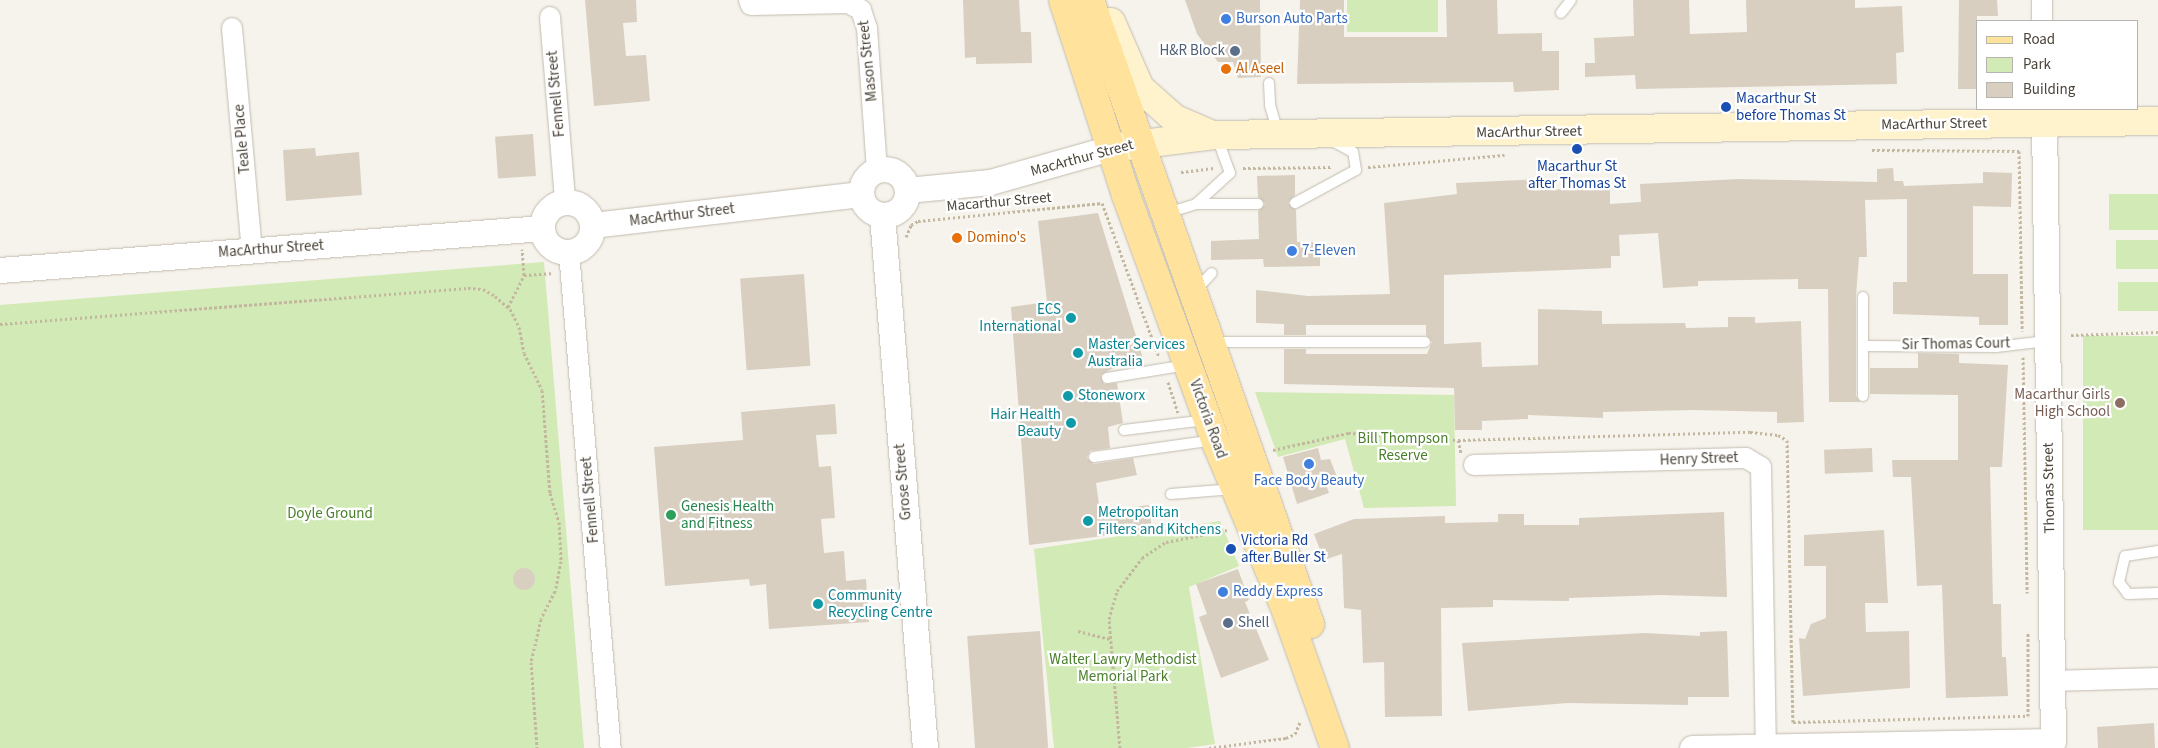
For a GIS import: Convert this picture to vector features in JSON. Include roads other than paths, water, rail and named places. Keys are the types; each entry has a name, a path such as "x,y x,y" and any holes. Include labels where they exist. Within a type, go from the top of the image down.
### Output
{"main road":[{"name":"Victoria Road","path":"1063,0 1110,148 1211,430 1284,606 1335,748"},
{"name":"Victoria Road","path":"1090,0 1167,213 1208,342 1355,748"},
{"path":"1103,0 1131,74 1140,88 1175,119 1216,135"},
{"name":"MacArthur Street","path":"1110,148 1142,142 1216,135 2044,116 2158,121"}],"street":[{"name":"Mason Street","path":"749,0 751,5 848,3 861,10 867,28 877,170"},
{"path":"2042,0 2042,20"},
{"name":"Fennell Street","path":"550,17 565,201"},
{"name":"Teale Place","path":"232,28 252,250"},
{"name":"Thomas Street","path":"2044,116 2035,342 2052,681 2053,744"},
{"name":"MacArthur Street","path":"907,190 990,182 1110,148"},
{"path":"877,170 900,176 907,190 903,205 882,215 867,208 861,194 865,179 877,170"},
{"name":"MacArthur Street","path":"593,225 861,194"},
{"path":"565,201 584,207 593,225 589,240 570,262 530,228 550,207 565,201"},
{"name":"Grose Street","path":"882,215 925,748"},
{"name":"MacArthur Street","path":"0,270 530,228"},
{"name":"Fennell Street","path":"570,262 611,748"},
{"name":"Henry Street","path":"1474,465 1746,458 1761,467 1766,746"},
{"path":"2052,681 2158,678"},
{"path":"1692,748 2053,744"}],"lane":[{"path":"1561,13 1571,0"},
{"path":"1269,83 1270,105 1278,134"},
{"path":"1296,203 1356,170 1353,152 1317,133"},
{"path":"1196,204 1230,173 1216,135"},
{"path":"1167,213 1196,204 1258,204"},
{"path":"1193,295 1212,273"},
{"path":"1863,297 1866,346 1863,396"},
{"path":"1208,342 1424,342"},
{"name":"Sir Thomas Court","path":"1866,346 1996,347 2035,342"},
{"path":"1107,378 1188,365"},
{"path":"1124,430 1211,430"},
{"path":"1094,457 1211,430"},
{"path":"1171,494 1235,489"},
{"path":"2158,551 2125,556 2119,582 2128,594 2158,593"}],"place":[{"name":"Burson Auto Parts","path":"1226,19"},
{"name":"H&R Block","path":"1235,51"},
{"name":"Al Aseel","path":"1226,69"},
{"name":"Macarthur St before Thomas St","path":"1726,107"},
{"name":"Macarthur St after Thomas St","path":"1577,149"},
{"name":"Domino's","path":"957,238"},
{"name":"7-Eleven","path":"1292,251"},
{"name":"ECS International","path":"1071,318"},
{"name":"Master Services Australia","path":"1078,353"},
{"name":"Stoneworx","path":"1068,396"},
{"name":"Macarthur Girls High School","path":"2120,403"},
{"name":"Hair Health Beauty","path":"1071,423"},
{"name":"Face Body Beauty","path":"1309,464"},
{"name":"Genesis Health and Fitness","path":"671,515"},
{"name":"Metropolitan Filters and Kitchens","path":"1088,521"},
{"name":"Victoria Rd after Buller St","path":"1231,549"},
{"name":"Reddy Express","path":"1223,592"},
{"name":"Community Recycling Centre","path":"818,604"},
{"name":"Shell","path":"1228,623"}],"park label":[{"name":"Bill Thompson Reserve","path":"1403,446"},
{"name":"Doyle Ground","path":"330,514"},
{"name":"Walter Lawry Methodist Memorial Park","path":"1123,668"}]}
